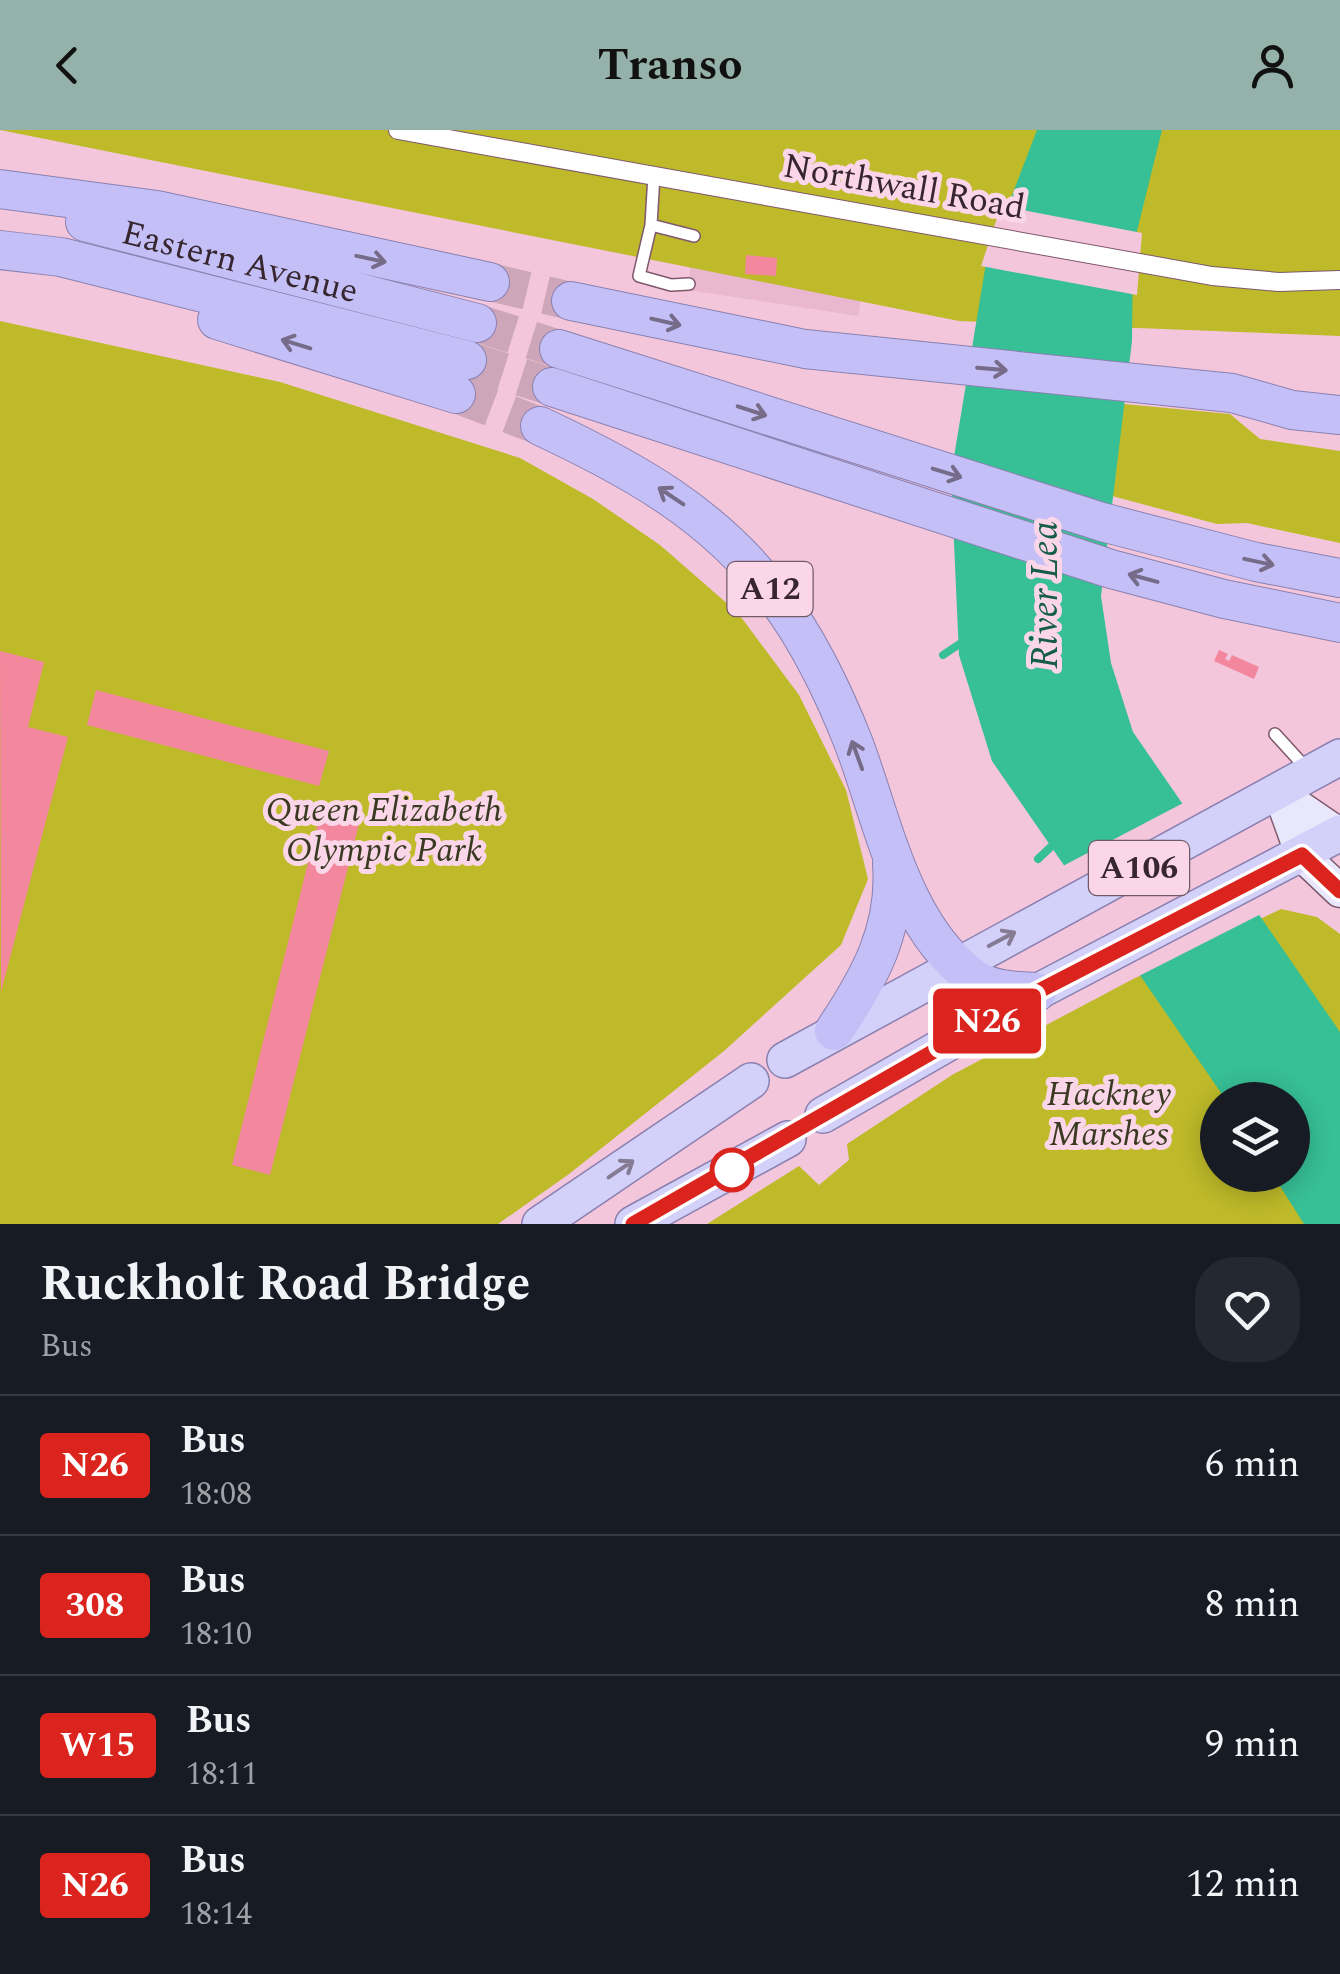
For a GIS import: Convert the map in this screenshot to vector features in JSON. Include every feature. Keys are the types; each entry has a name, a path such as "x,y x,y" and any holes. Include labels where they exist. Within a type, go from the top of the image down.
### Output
{"highway":[{"path":"0,189 158,210 490,282"},
{"name":"Eastern Avenue","path":"0,202 229,256 477,323"},
{"path":"3,250 71,284 462,377"},
{"path":"571,301 724,335 895,360 1232,393 1292,410 1340,415"},
{"path":"560,349 1102,522 1256,562 1340,578"},
{"path":"1232,393 1295,386 1340,388"},
{"path":"552,387 1111,569 1240,603 1340,623"},
{"name":"A12","path":"540,426 644,478 716,530 777,598 824,675 890,847 928,932 955,964"},
{"name":"A12","path":"834,1031 872,971 885,941 894,887 890,847"},
{"path":"955,964 976,980 1003,991 1037,992"}],"main road":[{"name":"A106","path":"785,1060 955,964 1228,822 1326,766"},
{"path":"1280,794 1340,834"},
{"path":"1280,794 1302,855 1340,891"},
{"name":"A106","path":"823,1115 1037,992 1340,834"},
{"path":"540,1224 752,1082"},
{"path":"634,1224 788,1139"}],"street":[{"name":"Northwall Road","path":"398,130 1185,272 1256,281 1340,280"}],"lane":[{"path":"654,175 651,225 639,276 688,284"},
{"path":"651,225 694,236"},
{"path":"1275,734 1326,766"}],"shaded area":[{"path":"696,217 865,272 858,316 688,290"}],"green space":[{"path":"0,130 1340,130 1340,336 959,321"},
{"name":"Queen Elizabeth Olympic Park","path":"0,321 280,382 520,458 593,499 660,545 738,613 799,695 846,790 868,879 841,945 724,1051 569,1174 498,1224 0,1224"},
{"path":"1124,404 1230,414 1260,439 1340,451 1340,543 1247,523 1217,524 1112,496"},
{"name":"Hackney Marshes","path":"1281,909 1317,917 1340,934 1340,1224 707,1224 799,1166 819,1185 849,1160 847,1144 952,1075 1135,978"}],"water":[{"name":"River Lea","path":"1037,130 1162,130 1133,247 1132,341 1101,596 1111,663 1133,732 1340,1032 1340,1224 1304,1224 1284,1192 1310,1192 1310,1082 1214,1082 992,761 959,655 951,475 986,263"}],"pier":[{"path":"1001,206 1142,233 1137,295 981,266"},
{"path":"1187,801 1263,913 1137,977 1059,868"}],"building":[{"path":"746,255 777,258 776,276 745,274"},
{"path":"1219,650 1228,654 1225,659 1229,661 1232,655 1259,667 1254,679 1214,661"},
{"path":"0,651 44,662 28,727 68,737 1,992"},
{"path":"96,690 329,751 319,786 87,725"},
{"path":"321,811 360,820 270,1175 232,1165"}],"waterway":[{"path":"943,655 964,641"},
{"path":"1038,859 1056,842"}],"tunnel":[{"path":"490,282 571,301"},
{"path":"477,323 559,349"},
{"path":"467,360 552,387"},
{"path":"456,394 540,426"}],"bus line":[{"name":"N26","path":"633,1224 788,1139 1037,992 1258,875 1302,855 1340,891"}]}
